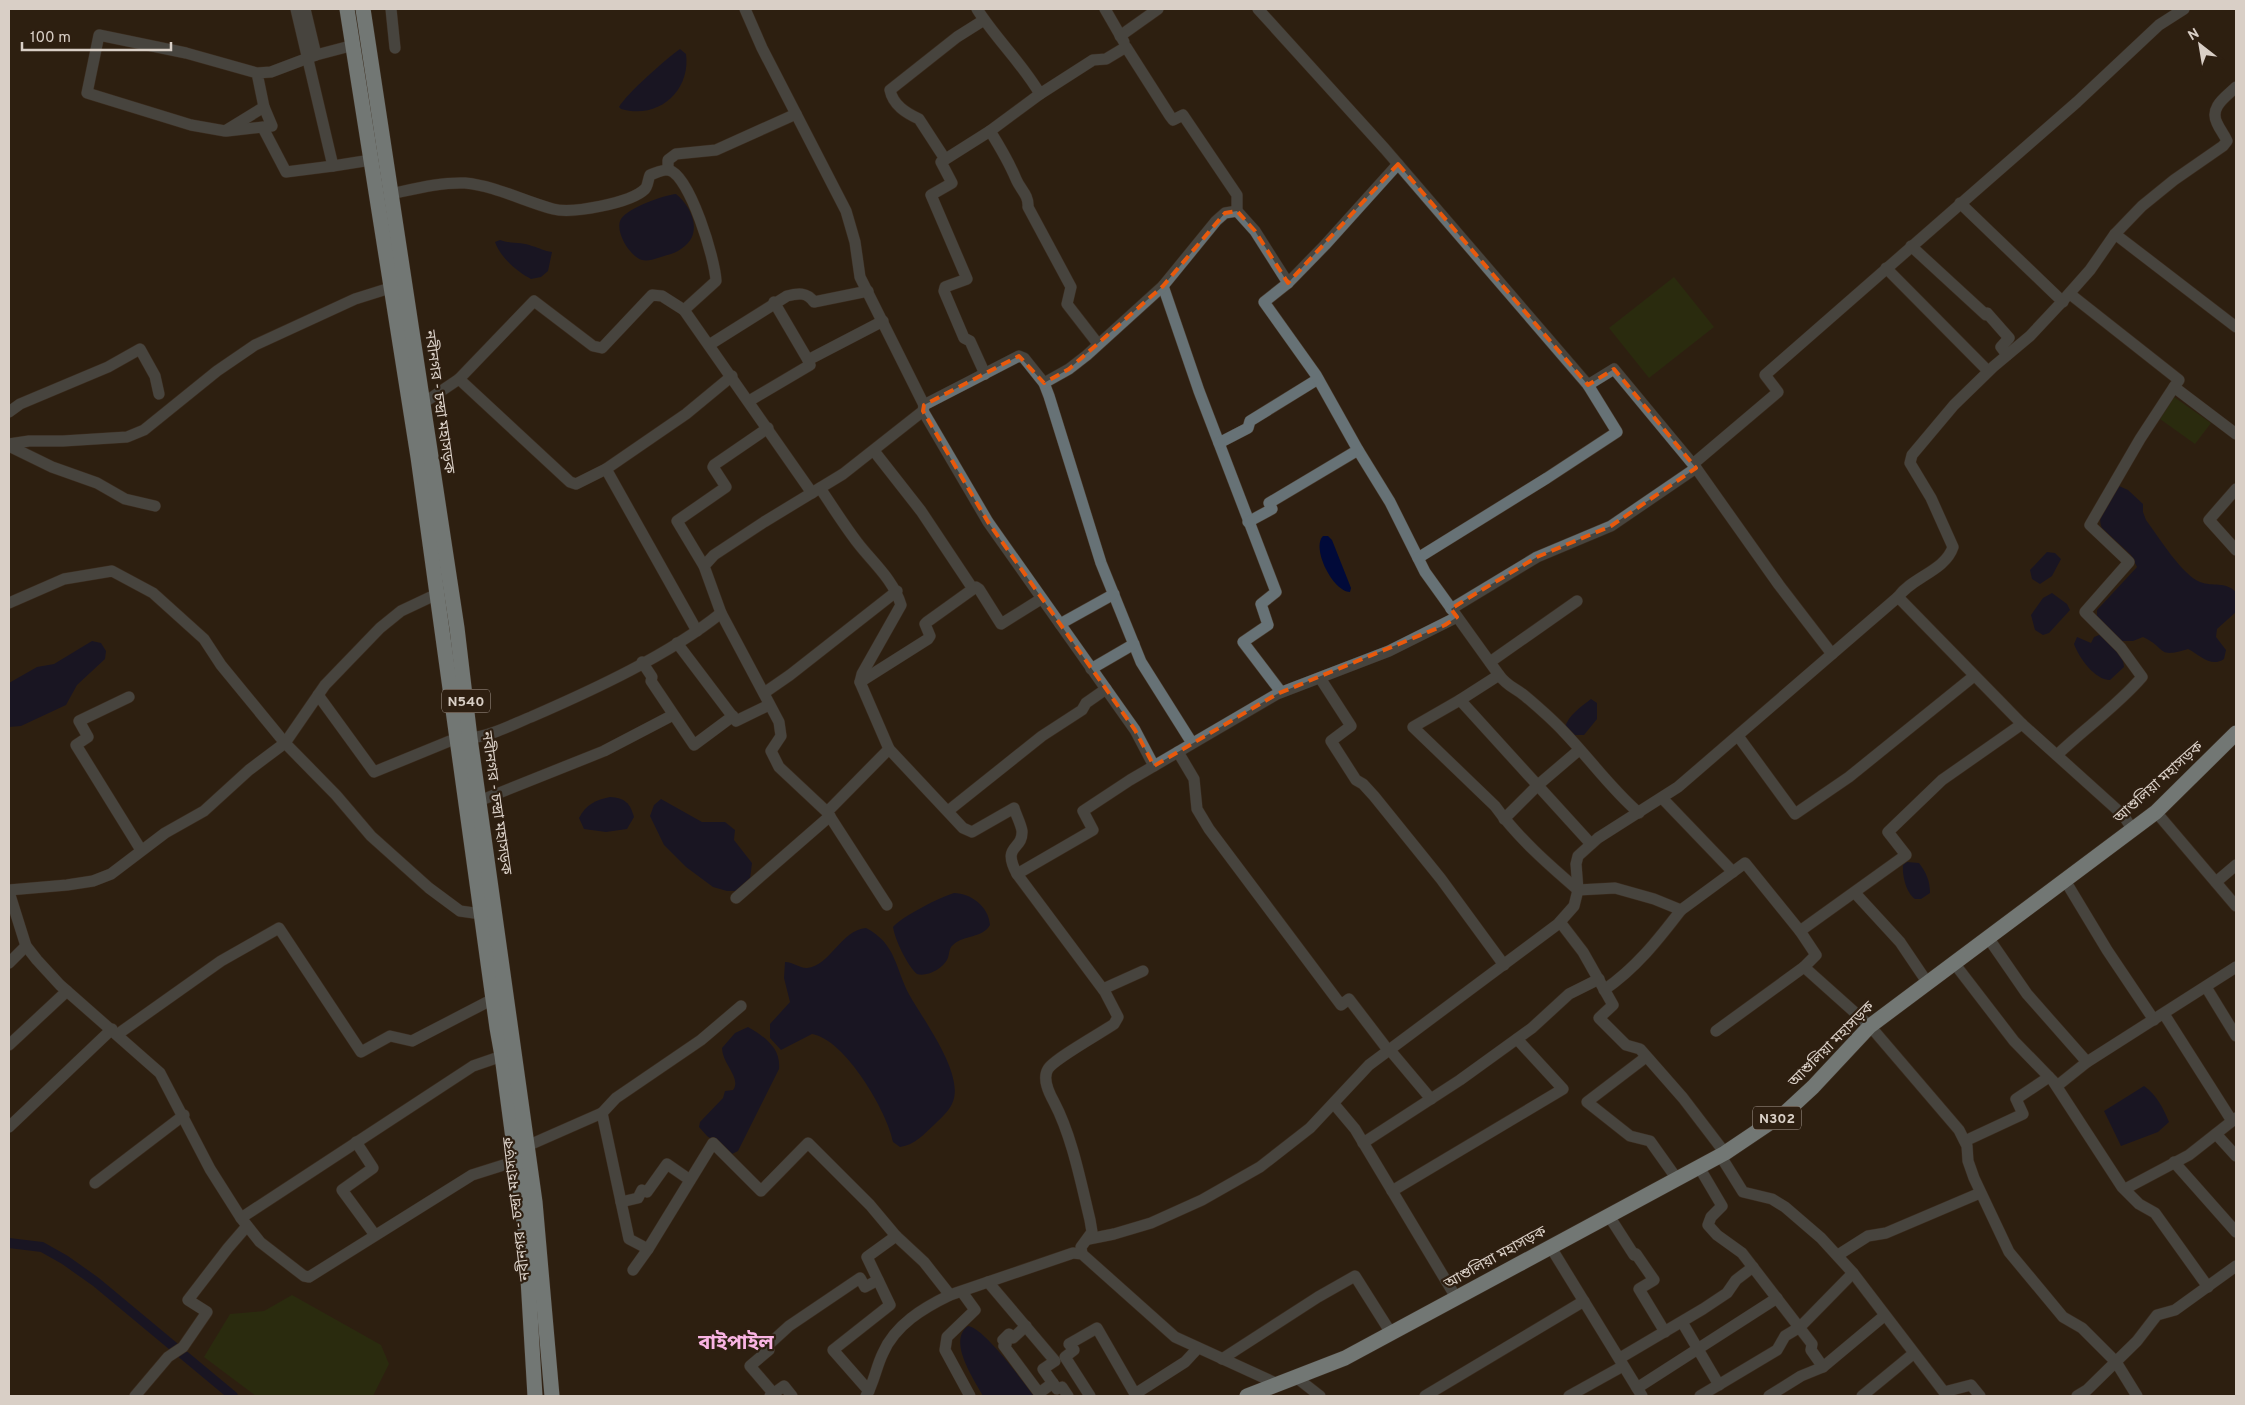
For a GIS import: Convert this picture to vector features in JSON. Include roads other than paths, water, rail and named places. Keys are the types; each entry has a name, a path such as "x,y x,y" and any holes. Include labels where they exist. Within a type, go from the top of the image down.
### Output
{"highway":[{"name":"নবীনগর - চন্দ্রা মহাসড়ক","path":"347,9 437,594 464,738 479,801 527,1146 547,1328 552,1396"},
{"name":"নবীনগর - চন্দ্রা মহাসড়ক","path":"362,9 457,628 464,738 481,914 525,1228 535,1396"},
{"name":"আশুলিয়া মহাসড়ক","path":"1247,1396 1280,1385 1345,1358 1723,1154 1786,1112 1813,1087 1870,1026 1927,982 2066,882 2156,812 2235,738"}],"street":[{"path":"296,9 312,57"},
{"path":"305,9 312,57 333,166"},
{"path":"391,9 395,48"},
{"path":"745,9 762,48 846,212 855,242 860,278 883,321 924,408 988,522 1135,730 1154,766"},
{"path":"977,9 991,31 1004,42 1040,94"},
{"path":"1105,9 1170,116 1173,120 1183,115 1236,195 1238,211 1255,231 1288,283"},
{"path":"985,374 970,341 964,338 944,291 945,287 968,279 931,197 932,194 952,183 941,163 1040,94 1093,60 1106,59 1158,9"},
{"path":"1258,9 1398,164 1588,385 1617,432 1418,558"},
{"path":"1017,874 1093,830 1083,811 1192,743 1281,692 1414,640 1537,557 1611,526 1694,466 1778,392 1765,375 2077,102 2158,25 2184,9"},
{"path":"945,159 918,119 912,117 892,99 890,90 957,36 984,20"},
{"path":"258,73 264,106 272,126 263,128 225,131 191,125 87,93 99,34 186,53 258,73 271,72 312,57 354,45"},
{"path":"1089,1239 1151,1223 1202,1200 1276,1156 1310,1128 1369,1065 1560,922 1574,906 1578,890 1576,864 1578,856 1592,844 1662,798 1738,736 1898,597 1905,586 1950,556 1953,547 1941,517 1910,463 1912,455 1954,405 1988,371 2030,336 2066,298 2090,270 2115,234 2148,200 2223,146 2227,141 2217,124 2214,113 2216,107 2236,87"},
{"path":"225,131 264,106"},
{"path":"668,170 668,160 676,154 716,150 796,114"},
{"path":"263,128 286,172 371,160"},
{"path":"990,130 1013,169 1016,179 1028,200 1028,206 1072,287 1067,304 1098,344"},
{"path":"1398,164 1325,245 1288,283 1264,302 1318,379 1390,502 1418,558 1454,613 1499,675 1508,686 1530,700 1579,750 1618,794 1639,813"},
{"path":"390,194 440,185 464,183 493,188 555,209 578,209 636,195 647,187 650,175 668,170 680,177 686,188 715,266 716,281 684,310"},
{"path":"1960,203 2066,298 2179,380 2140,439 2090,525 2129,562 2085,612 2121,648 2142,677 2123,699 2081,732 2057,755"},
{"path":"1044,383 1070,369 1163,286 1216,221 1225,213 1238,211"},
{"path":"2115,234 2236,327"},
{"path":"1912,246 1986,315 1987,313 2009,338 2001,347 2007,355"},
{"path":"1886,268 1988,371"},
{"path":"1163,286 1248,522 1276,592 1261,604 1268,625 1242,642 1281,692"},
{"path":"9,445 29,441 126,437 144,430 217,371 255,345 354,299 390,288"},
{"path":"709,345 774,302 787,296 799,293 810,296 814,302 868,292"},
{"path":"422,404 459,379 534,301 592,346 602,348 652,295 662,296 684,310 768,428 896,591 901,605 862,674 860,682 889,750 963,828 972,832 1014,808 1022,832 1010,853 1011,861 1017,874 1103,989 1118,1017 1114,1024 1048,1068 1046,1074 1049,1092 1060,1115 1083,1192 1092,1232 1089,1239 1081,1247 1082,1254 1175,1337 1280,1385"},
{"path":"749,401 810,365 774,302"},
{"path":"808,360 883,321"},
{"path":"9,412 20,404 108,366 140,349 155,376 159,394"},
{"path":"704,566 714,556 874,451 924,408 1019,356 1024,358 1044,383 1102,563 1141,662 1192,743"},
{"path":"1588,385 1614,369 1694,466 1779,585 1832,654"},
{"path":"459,379 570,482 576,484 606,469 686,414 732,376"},
{"path":"1220,444 1248,428 1250,421 1318,379"},
{"path":"2174,387 2236,434"},
{"path":"768,428 713,466 726,486 677,521 704,566 721,613 779,722 781,730 779,742 771,750 778,768 829,814 887,905"},
{"path":"9,445 44,463 97,483 125,499 155,506"},
{"path":"1248,522 1272,509 1269,503 1358,450"},
{"path":"874,451 921,511 973,589"},
{"path":"606,469 697,630"},
{"path":"2236,489 2209,520 2236,550"},
{"path":"9,603 64,579 112,571 153,593 204,639 221,665 285,744 336,795 371,836 429,888 460,911 481,914"},
{"path":"860,682 928,639 930,636 925,624 976,587 1001,624 1041,598"},
{"path":"764,693 790,675 896,591"},
{"path":"437,594 401,611 380,628 325,685 285,744 248,770 204,811 165,833 111,874 92,881 9,891 26,946 68,991 160,1073 184,1115 210,1169 244,1222 260,1242 309,1277 472,1175 516,1161"},
{"path":"1060,624 1114,594"},
{"path":"1898,597 2022,724 2123,815 2133,830"},
{"path":"1490,662 1577,601"},
{"path":"318,696 374,772 464,738 482,737 546,710 622,675 677,643 721,613"},
{"path":"677,643 736,721 769,705"},
{"path":"1091,669 1134,644"},
{"path":"642,662 673,715 694,745 733,716"},
{"path":"1499,675 1413,727 1495,806 1551,868 1578,890 1615,888 1654,898 1681,910"},
{"path":"1738,736 1795,814 1849,776 1974,676"},
{"path":"1320,678 1351,726 1331,741 1356,780 1364,784 1436,872 1504,965"},
{"path":"948,811 1042,736 1082,710 1086,703 1106,689"},
{"path":"129,697 79,721 88,737 76,745 141,850"},
{"path":"1460,700 1592,844"},
{"path":"479,801 604,751 673,715"},
{"path":"1800,932 1906,855 1888,832 1942,780 2022,724"},
{"path":"736,898 829,814 889,750"},
{"path":"1504,818 1538,785 1579,750"},
{"path":"1178,752 1194,779 1197,809 1209,829 1340,1005 1349,1000 1432,1099"},
{"path":"1662,798 1733,872"},
{"path":"2156,812 2236,906"},
{"path":"1604,990 1629,972 1656,944 1681,910 1745,862 1816,955 1804,967 1754,1001 1716,1031"},
{"path":"2216,882 2236,865"},
{"path":"2066,882 2107,950 2234,1119 2189,1154 2125,1190"},
{"path":"1854,893 1900,942 1927,982"},
{"path":"1560,922 1583,952 1613,1005 1599,1018 1626,1045 1640,1049 1723,1154 1743,1192 1772,1199 1785,1207 1838,1255 1944,1392 1971,1385 1980,1396"},
{"path":"9,1127 115,1031 221,961 279,928 361,1052 390,1036 412,1041 493,1000"},
{"path":"1989,938 2026,994 2087,1062"},
{"path":"9,962 26,946"},
{"path":"1954,963 1989,1012 2057,1086 2097,1152 2125,1190 2139,1204 2155,1213 2208,1287"},
{"path":"1804,967 1870,1026 1943,1109 1959,1130 1980,1193 2009,1252 2063,1316 2082,1328 2116,1362 2138,1396"},
{"path":"2057,1086 2087,1062 2236,968"},
{"path":"1103,989 1143,971"},
{"path":"1363,1143 1432,1099 1517,1039 1569,994 1599,979"},
{"path":"2206,987 2236,1036"},
{"path":"9,1045 68,991"},
{"path":"527,1146 602,1113 616,1098 701,1040 741,1006"},
{"path":"1392,1191 1563,1089 1517,1039"},
{"path":"135,1396 168,1357 183,1347 207,1312 188,1300 228,1248 244,1222 356,1142 473,1066 502,1056"},
{"path":"1646,1057 1587,1102 1630,1136 1650,1141 1677,1179"},
{"path":"1964,1141 2023,1114 2016,1099 2049,1077"},
{"path":"1334,1104 1355,1129 1456,1298"},
{"path":"602,1113 629,1239 648,1249"},
{"path":"95,1183 184,1115"},
{"path":"2216,1134 2236,1156"},
{"path":"356,1142 373,1168 342,1190 375,1235"},
{"path":"633,1270 713,1143 761,1191 808,1143 870,1205 896,1236 924,1262 950,1296"},
{"path":"2174,1162 2236,1232"},
{"path":"621,1202 638,1198 642,1190 647,1192 666,1164 690,1180"},
{"path":"1699,1167 1722,1206 1711,1217 1708,1225 1716,1235 1742,1253 1800,1327 1812,1344 1811,1350 1823,1367"},
{"path":"1838,1255 1868,1236 1886,1232 1980,1193"},
{"path":"1609,1216 1634,1255 1636,1254 1654,1280 1639,1289 1665,1332"},
{"path":"868,1394 833,1350 890,1305 867,1257 896,1236"},
{"path":"1550,1246 1640,1392 1698,1349 1777,1298"},
{"path":"868,1394 883,1352 893,1335 930,1304 1064,1255 1082,1254"},
{"path":"2077,1396 2116,1362 2136,1341 2156,1315 2175,1310 2236,1266"},
{"path":"1569,1396 1727,1293 1736,1280 1753,1267"},
{"path":"1700,1396 1718,1389 1776,1350 1785,1336 1800,1327 1852,1274"},
{"path":"1222,1359 1318,1297 1355,1276 1391,1333"},
{"path":"792,1396 784,1386 772,1395 750,1366 769,1350 766,1347 790,1326 860,1278 865,1287 878,1280"},
{"path":"988,1282 1054,1362 1043,1369 1057,1389 1062,1387 1068,1396"},
{"path":"962,1292 975,1310 956,1326 947,1337 946,1350 970,1396"},
{"path":"1425,1396 1584,1301"},
{"path":"1769,1396 1801,1376 1823,1367 1884,1316"},
{"path":"1682,1322 1718,1389"},
{"path":"1026,1326 1012,1338 1009,1334 1002,1340 1006,1344 1004,1346 1039,1392 1053,1383"},
{"path":"1090,1396 1065,1357 1074,1350 1069,1344 1097,1328 1135,1394 1185,1362 1198,1348"},
{"path":"1862,1396 1913,1354"},
{"path":"1297,1378 1315,1395"}],"waterway":[{"path":"9,1243 42,1247 65,1260 96,1282 233,1396"}],"district":[{"name":"বাইপাইল","path":"736,1342"}]}
